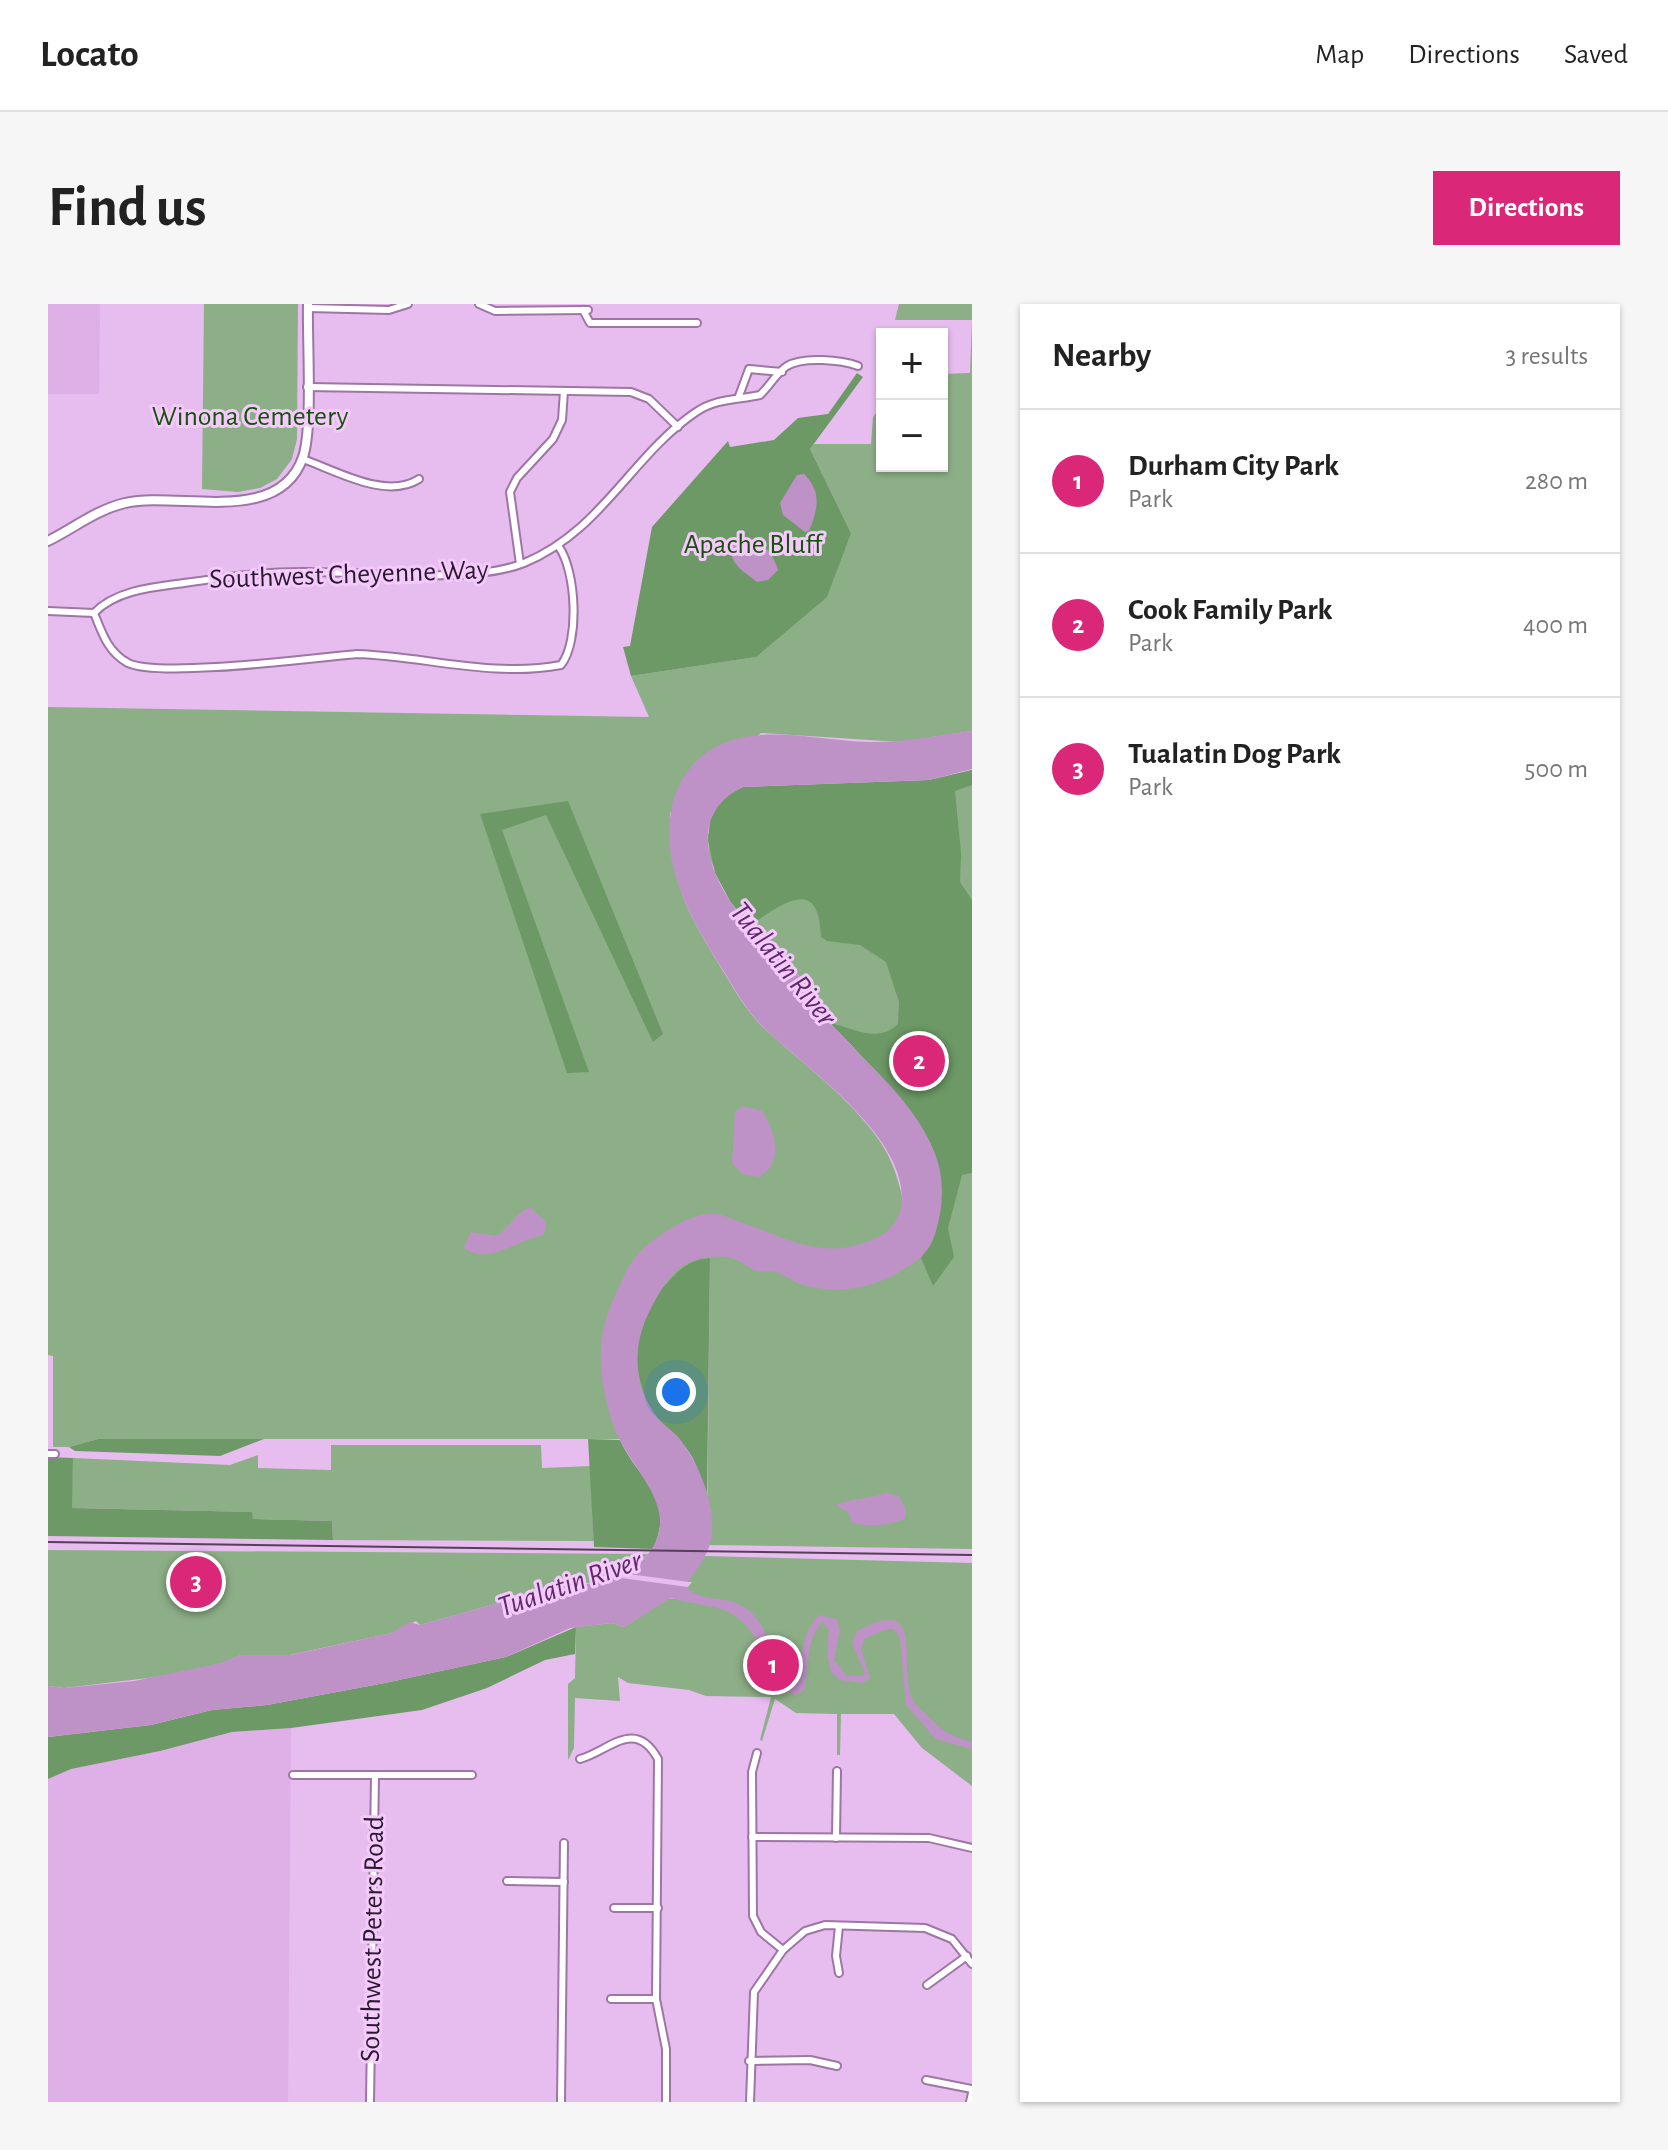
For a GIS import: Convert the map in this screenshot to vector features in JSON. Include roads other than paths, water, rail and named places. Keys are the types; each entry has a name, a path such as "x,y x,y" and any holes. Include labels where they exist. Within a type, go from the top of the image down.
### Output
{"main road":[{"path":"48,541 85,519 124,504 263,497 284,485 303,459 306,441 308,306"}],"street":[{"path":"308,306 389,310 408,304"},
{"path":"479,304 495,311 550,306 586,310 585,320 590,323 697,323"},
{"name":"Southwest Cheyenne Way","path":"94,613 104,602 134,592 236,576 307,572 470,573 520,564 559,547 583,527 698,410 739,396 760,395 785,366 847,362 858,366"},
{"name":"Southwest Cheyenne Way","path":"739,396 749,369 782,372"},
{"path":"307,387 631,392 649,399 678,427"},
{"path":"520,564 510,492 517,478 553,439 562,420 564,391"},
{"path":"303,459 381,486 399,488 419,479"},
{"path":"48,611 94,613 116,655 149,668 357,654 391,655 471,668 547,667 561,665 570,653 572,578 569,561 559,547"},
{"path":"580,1759 601,1752 613,1742 630,1738 647,1745 658,1759 656,1999 666,2049 666,2102"},
{"path":"757,1753 752,1772 753,1916 761,1932 783,1950"},
{"path":"836,1838 837,1771"},
{"path":"293,1775 472,1775"},
{"name":"Southwest Peters Road","path":"370,2102 375,1776"},
{"path":"752,1837 943,1839 972,1848"},
{"path":"561,2102 564,1843"},
{"path":"507,1881 564,1882"},
{"path":"614,1908 658,1908"},
{"path":"839,1926 836,1956 839,1973"},
{"path":"750,2102 749,2061 754,1992 783,1950 810,1928 925,1928 952,1939 972,1964"},
{"path":"927,1985 967,1956"},
{"path":"611,1999 656,1999"},
{"path":"749,2061 810,2060 837,2066"},
{"path":"926,2080 972,2091 970,2102"}],"water":[{"path":"804,474 814,487 817,501 809,531 805,532 783,515 780,503 797,475"},
{"path":"749,539 768,550 774,559 778,570 768,580 757,582 733,560 734,540"},
{"name":"Tualatin River","path":"972,731 972,769 929,780 743,787 723,800 712,817 708,835 716,874 738,912 798,975 827,1019 902,1099 925,1133 938,1161 942,1192 933,1240 909,1266 882,1281 857,1288 806,1286 776,1272 756,1271 728,1257 689,1262 672,1275 655,1301 641,1333 637,1358 644,1395 659,1420 686,1448 709,1499 711,1539 701,1564 685,1586 698,1595 737,1603 753,1615 765,1633 788,1684 794,1684 807,1632 818,1615 837,1619 840,1630 834,1660 847,1676 864,1676 865,1673 852,1643 857,1631 879,1621 894,1621 902,1627 906,1638 909,1686 914,1702 946,1732 972,1742 972,1749 936,1739 906,1705 900,1638 894,1629 864,1639 861,1649 870,1678 863,1683 840,1680 831,1672 827,1653 829,1630 823,1622 810,1645 805,1689 796,1695 779,1689 758,1642 733,1614 671,1598 624,1627 612,1623 570,1628 506,1657 267,1705 212,1710 151,1725 48,1737 48,1686 64,1688 134,1681 221,1663 241,1655 290,1655 392,1633 409,1622 420,1625 499,1603 510,1605 543,1591 614,1578 643,1560 656,1541 660,1523 657,1506 618,1436 601,1370 602,1340 609,1310 636,1256 670,1229 708,1214 723,1215 808,1246 840,1248 857,1245 877,1238 892,1227 902,1206 898,1175 887,1151 871,1128 759,1022 742,1001 690,913 681,893 670,851 672,806 680,783 693,764 711,750 749,736 783,735 881,742"},
{"path":"742,1106 762,1111 774,1137 772,1163 759,1177 742,1174 732,1163 735,1112"},
{"path":"530,1207 546,1222 544,1235 492,1253 472,1253 464,1247 471,1232 496,1236"},
{"path":"886,1493 899,1496 906,1510 905,1519 879,1525 852,1523 849,1513 836,1505 849,1501"}],"railway":[{"path":"48,1542 972,1555"}],"place":[{"name":"Cook Family Park","path":"919,1061"},
{"name":"Tualatin Dog Park","path":"196,1582"},
{"name":"Durham City Park","path":"773,1665"}],"park label":[{"name":"Winona Cemetery","path":"250,417"},
{"name":"Apache Bluff","path":"753,545"}]}
